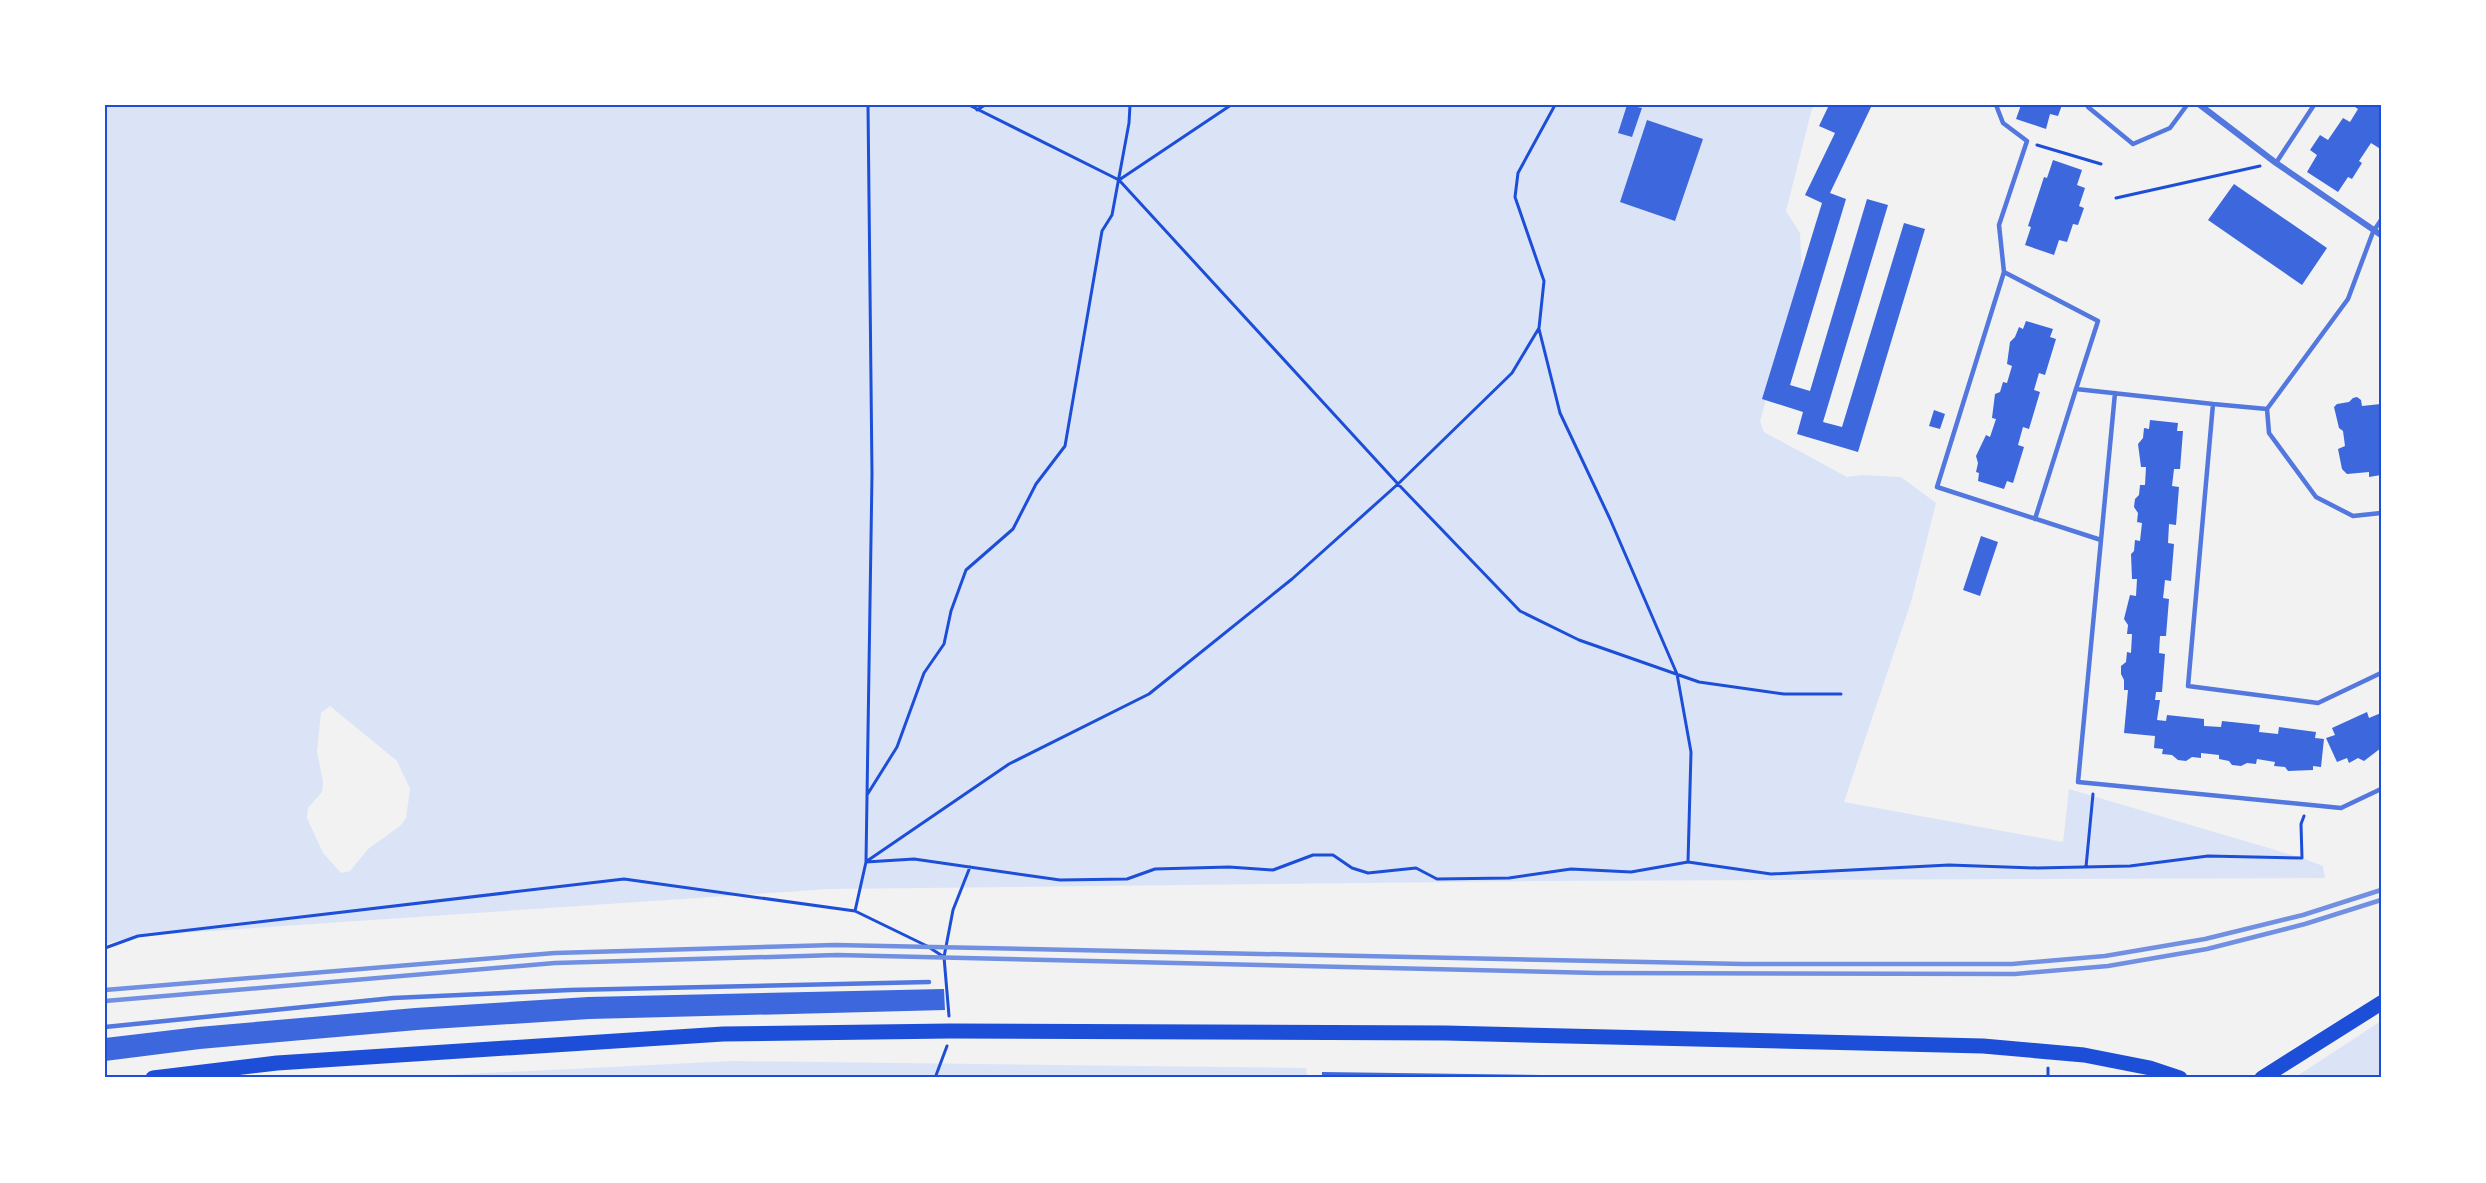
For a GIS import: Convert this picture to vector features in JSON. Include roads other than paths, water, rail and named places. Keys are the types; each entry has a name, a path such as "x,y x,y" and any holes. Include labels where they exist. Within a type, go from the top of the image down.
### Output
{"main road":[{"path":"2262,1078 2381,1003"},
{"path":"153,1078 277,1063 723,1034 950,1030 1446,1033 1983,1046 2084,1055 2151,1068 2180,1078"}],"street":[{"path":"2200,105 2276,163 2373,232 2381,235"}],"lane":[{"path":"1996,105 2003,123 2027,141 1999,225 2004,272 1937,487 2101,540"},
{"path":"2089,105 2088,107 2133,144 2170,128 2187,105"},
{"path":"2276,163 2314,105"},
{"path":"2381,219 2373,232 2348,299 2267,409 2269,433 2316,497 2353,516 2381,513"},
{"path":"2004,272 2098,321 2035,519"},
{"path":"2076,389 2267,409"},
{"path":"2115,393 2078,782 2341,808 2381,789"},
{"path":"2213,404 2188,686 2318,703 2381,673"},
{"path":"105,1027 393,998 570,990 928,982"}],"railway":[{"path":"105,990 555,953 835,945 1743,964 2012,964 2105,956 2205,939 2303,915 2381,890"},
{"path":"105,1001 555,963 837,955 1597,973 2015,974 2108,966 2207,949 2305,924 2381,900"}]}
